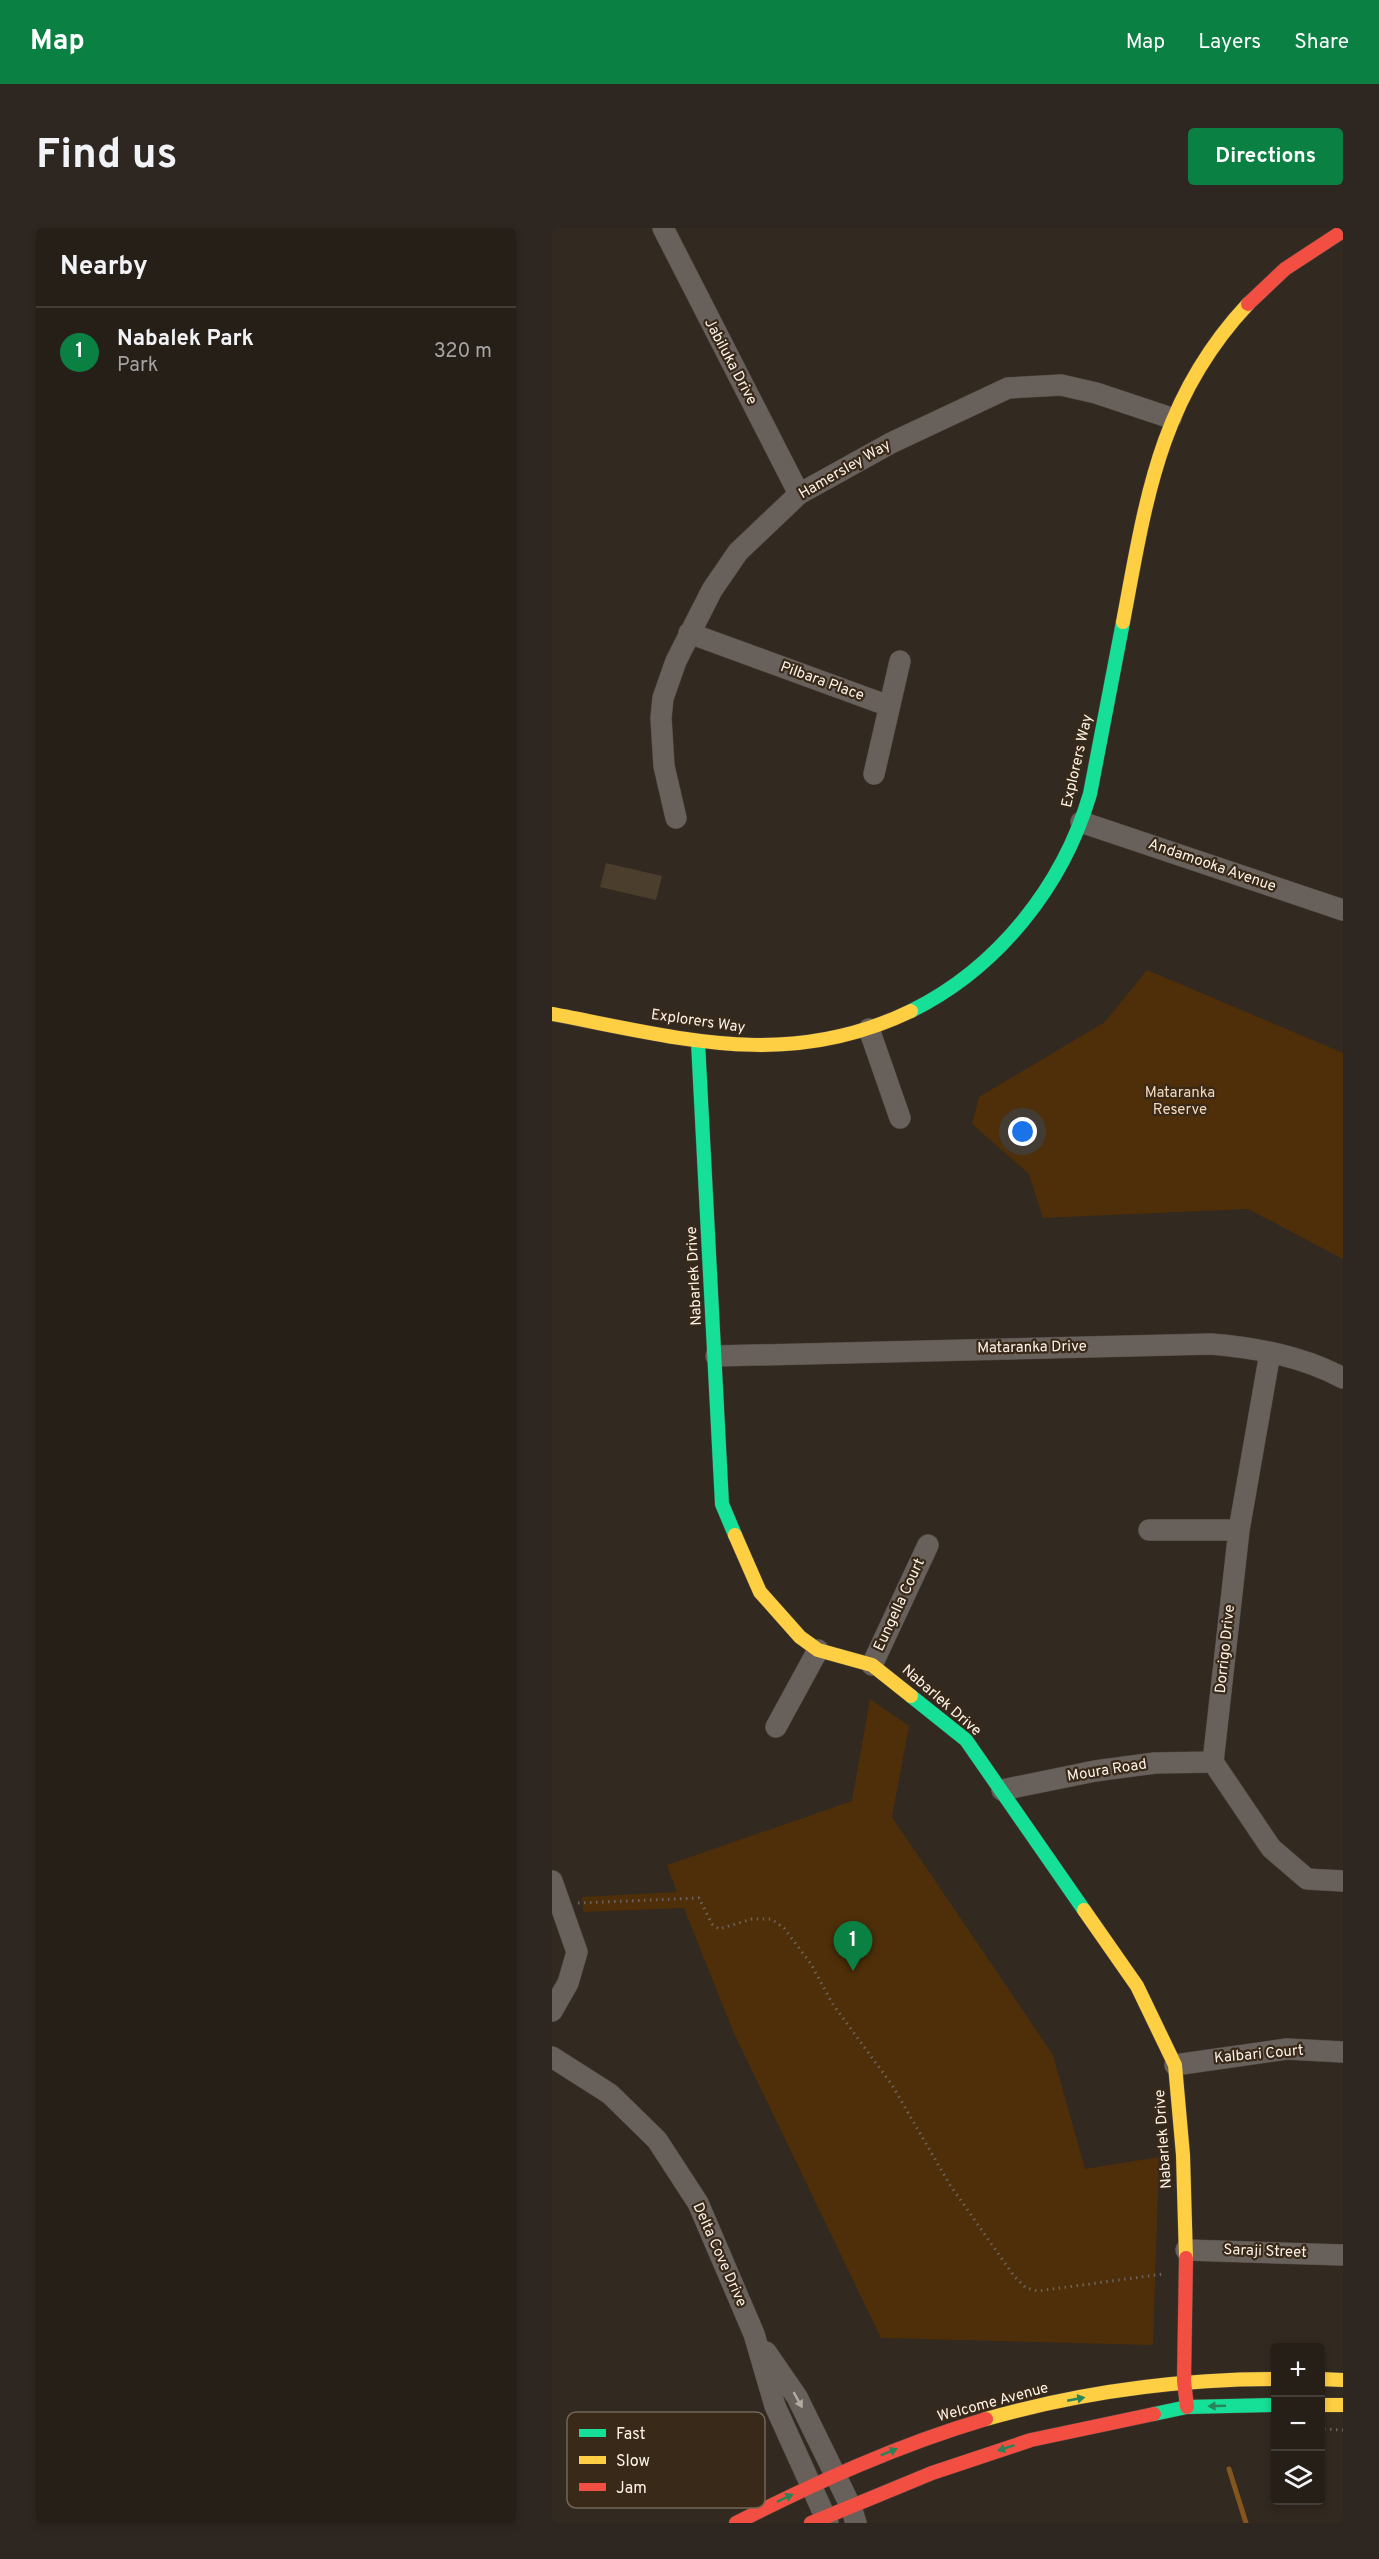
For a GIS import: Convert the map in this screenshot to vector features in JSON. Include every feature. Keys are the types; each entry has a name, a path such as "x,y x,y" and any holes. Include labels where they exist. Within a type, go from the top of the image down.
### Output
{"street":[{"name":"Jabiluka Drive","path":"663,228 799,494"},
{"name":"Explorers Way","path":"552,1014 698,1042 738,1046 796,1045 869,1029 911,1011 944,993 993,954 1013,934 1034,906 1061,864 1081,822 1095,776 1146,500 1171,418 1196,370 1234,318 1280,273 1343,231"},
{"name":"Hamersley Way","path":"676,818 664,766 661,717 663,698 689,633 712,590 738,552 799,494 891,443 1008,388 1061,385 1096,393 1171,418"},
{"name":"Pilbara Place","path":"689,633 889,706"},
{"path":"873,774 900,661"},
{"name":"Andamooka Avenue","path":"1081,822 1343,910"},
{"path":"869,1029 900,1118"},
{"name":"Nabarlek Drive","path":"698,1042 722,1504 760,1592 800,1637 818,1650 872,1665 966,1740 1137,1986 1162,2034 1175,2065 1183,2155 1186,2250 1184,2380 1187,2407"},
{"name":"Mataranka Drive","path":"716,1356 1211,1344 1245,1347 1318,1365 1343,1378"},
{"name":"Dorrigo Drive","path":"1213,1762 1239,1530 1270,1353"},
{"path":"1149,1530 1239,1530"},
{"name":"Eungella Court","path":"872,1665 928,1545"},
{"path":"776,1727 818,1650"},
{"path":"1213,1762 1271,1848 1306,1879 1343,1881"},
{"name":"Moura Road","path":"1002,1790 1095,1771 1155,1763 1213,1762"},
{"path":"552,1881 577,1952 568,1983 552,2011"},
{"name":"Kalbari Court","path":"1175,2065 1287,2049 1343,2052"},
{"name":"Delta Cove Drive","path":"552,2057 610,2094 657,2140 698,2203 753,2334 775,2406 811,2486 821,2521"},
{"name":"Saraji Street","path":"1186,2250 1343,2255"},
{"name":"Delta Cove Drive","path":"753,2334 797,2397 853,2515"},
{"name":"Welcome Avenue","path":"736,2523 835,2474 915,2442 1022,2410 1184,2380 1271,2379"},
{"path":"1325,2379 1343,2380"},
{"path":"821,2521 853,2515 932,2473 1031,2440 1187,2407 1271,2405"},
{"path":"1325,2405 1343,2405"}],"path":[{"path":"561,1904 699,1898 712,1924 719,1929 752,1919 771,1919 784,1928 811,1964 832,2003 892,2085 950,2185 1014,2276 1026,2288 1038,2291 1185,2271"},
{"path":"1325,2429 1343,2430"}],"green space":[{"name":"Mataranka Reserve","path":"1147,970 1343,1053 1343,1259 1248,1209 1043,1218 1029,1174 972,1124 979,1097 1105,1022"},
{"path":"870,1699 909,1726 892,1817 1053,2055 1085,2169 1159,2157 1153,2345 881,2338 733,2031 684,1908 583,1912 582,1897 677,1892 667,1865 852,1801"}],"building":[{"path":"606,863 662,876 656,900 600,887"}],"waterway":[{"path":"1229,2469 1246,2523"}],"traffic: fast":[{"path":"911,1011 943,993 999,948 1023,921 1063,861 1090,794 1123,622"},
{"path":"698,1042 722,1504 735,1535"},
{"path":"911,1696 966,1740 1084,1910"},
{"path":"1154,2414 1187,2407 1271,2405"}],"traffic: slow":[{"path":"1123,622 1149,493 1175,414 1194,377 1218,340 1248,304"},
{"path":"552,1014 689,1039 733,1044 777,1045 821,1040 865,1029 911,1011"},
{"path":"735,1535 760,1592 800,1637 818,1650 872,1665 911,1696"},
{"path":"1084,1910 1137,1986 1175,2065 1183,2155 1186,2258"},
{"path":"986,2419 1094,2394 1203,2381 1271,2379"},
{"path":"1325,2379 1343,2380"},
{"path":"1325,2405 1343,2405"}],"traffic: jam":[{"path":"1248,304 1285,269 1343,231"},
{"path":"1186,2258 1184,2381 1187,2407"},
{"path":"811,2523 932,2473 1031,2440 1154,2414"},
{"path":"736,2523 858,2465 921,2440 986,2419"}],"place":[{"name":"Nabalek Park","path":"853,1971"}]}
